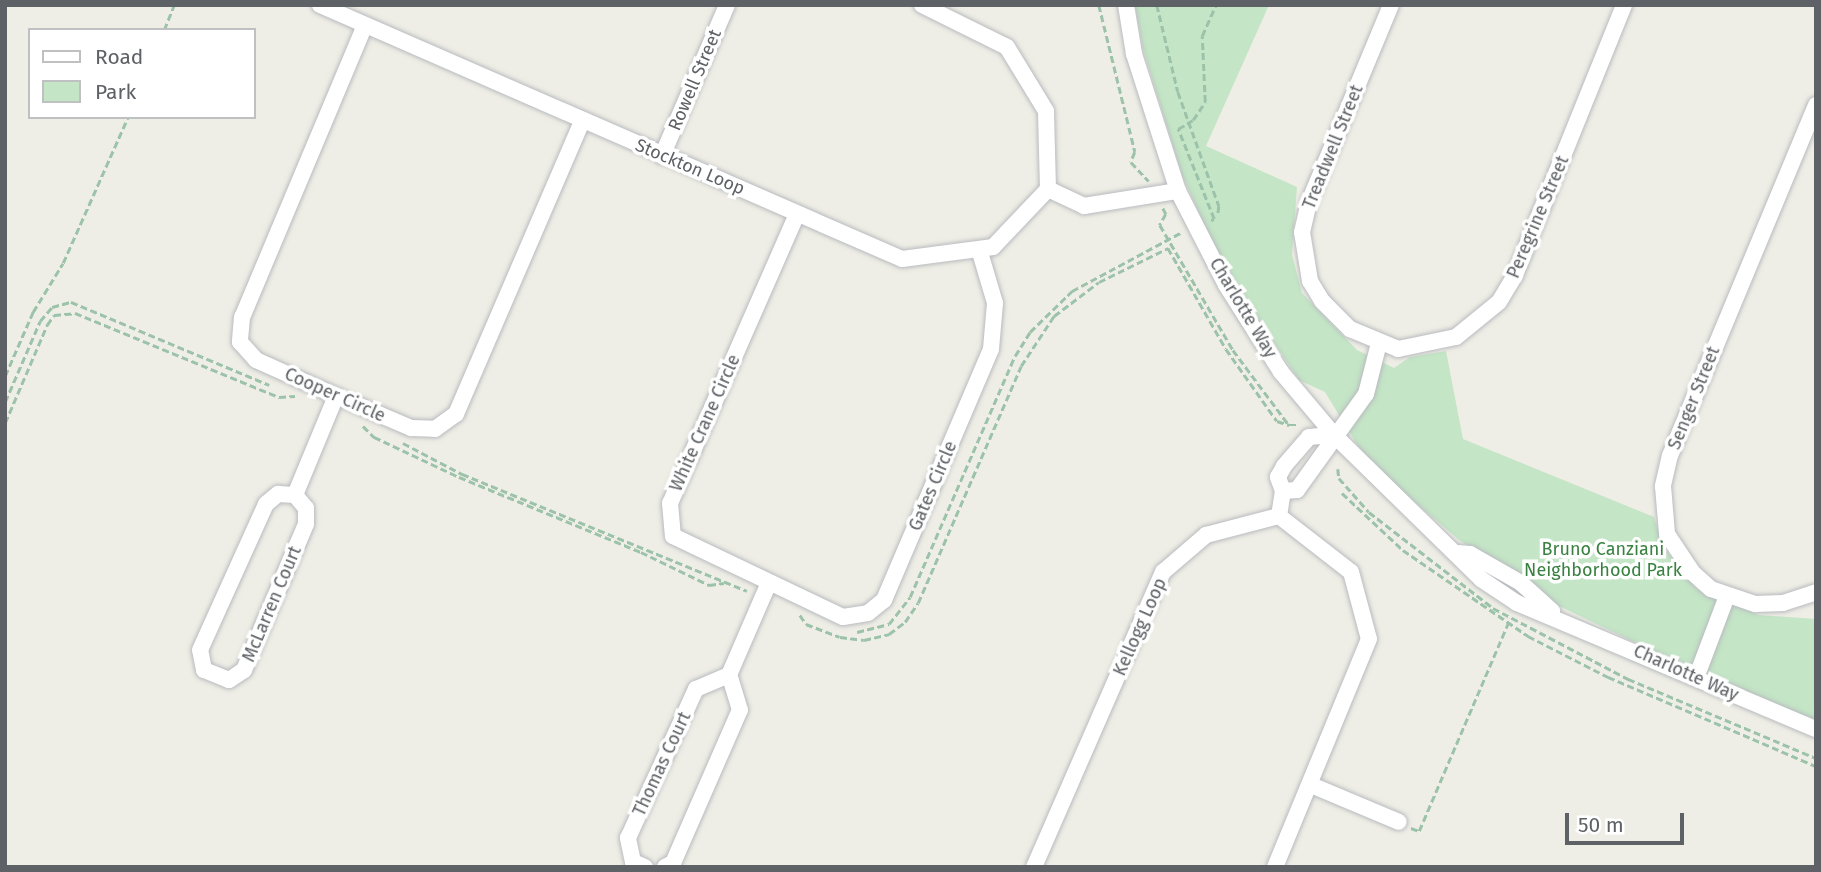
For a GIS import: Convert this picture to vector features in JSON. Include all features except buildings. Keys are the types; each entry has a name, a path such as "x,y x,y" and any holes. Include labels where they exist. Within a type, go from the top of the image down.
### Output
{"street":[{"name":"Stockton Loop","path":"320,5 902,259 992,247 1048,189"},
{"name":"Rowell Street","path":"662,156 727,5"},
{"path":"922,5 1007,47 1046,111 1048,189 1084,206 1178,191"},
{"name":"Charlotte Way","path":"1126,5 1151,113 1178,191 1226,285 1282,372 1334,435 1481,579 1517,603 1557,615 1816,729"},
{"name":"Treadwell Street","path":"1379,343 1350,329 1322,301 1310,281 1302,232 1309,202 1391,5"},
{"name":"Peregrine Street","path":"1379,343 1398,349 1455,337 1499,302 1515,275 1624,5"},
{"name":"Cooper Circle","path":"365,25 242,317 240,342 256,360 333,404 411,428 435,429 456,414 582,121"},
{"name":"Senger Street","path":"1727,596 1711,589 1679,556 1667,534 1663,486 1670,455 1816,105"},
{"name":"White Crane Circle","path":"766,591 673,536 670,503 797,214"},
{"name":"Gates Circle","path":"766,591 843,617 868,612 884,600 991,349 995,303 979,249"},
{"path":"1283,491 1297,489 1320,461 1334,435 1366,394 1379,343"},
{"path":"295,495 333,404"},
{"path":"1276,867 1369,639 1351,572 1279,516 1283,491 1278,477 1309,437 1334,435"},
{"name":"McLarren Court","path":"278,494 295,495 306,508 306,524 244,670 229,680 204,670 200,650 266,504 278,494"},
{"name":"Kellogg Loop","path":"1034,867 1163,572 1206,534 1279,516"},
{"name":"Charlotte Way","path":"1457,553 1470,554 1521,583 1557,615"},
{"path":"665,867 673,863 740,710 729,675 766,591"},
{"path":"1696,678 1727,596 1764,604 1806,598 1816,592"},
{"name":"Thomas Court","path":"645,867 633,862 628,838 696,689 729,675"},
{"path":"1311,785 1399,822"}],"path":[{"path":"165,28 174,5"},
{"path":"1157,5 1187,123 1219,206 1218,216"},
{"path":"821,622 844,632 869,632 889,624 902,610 1015,356 1030,332 1073,291 1171,237 1214,219 1178,129 1187,123 1205,102 1202,36 1216,5"},
{"path":"5,376 33,312 63,263 127,119"},
{"path":"1171,237 1168,248 1226,349 1277,421 1289,425"},
{"path":"809,617 798,612 806,624 840,637 864,640 889,634 905,622 918,603 1021,366 1054,316 1099,282 1168,248"},
{"path":"5,402 40,321 52,307 71,302 270,385"},
{"path":"5,423 47,325 54,316 75,313 279,397 295,396"},
{"path":"282,391 307,401"},
{"path":"333,404 374,437 458,477 642,552 709,585 728,583"},
{"path":"363,426 442,460 462,474 728,583 766,591"},
{"path":"1342,493 1403,550 1508,625 1608,677 1816,766"},
{"path":"1399,822 1419,831 1517,603"}],"green space":[{"name":"Bruno Canziani Neighborhood Park","path":"1135,5 1269,5 1206,146 1297,187 1292,255 1302,293 1357,350 1394,368 1410,357 1446,351 1463,439 1654,517 1664,548 1697,589 1759,615 1816,619 1816,721 1655,652 1559,606 1459,540 1367,461 1325,392 1299,380 1224,268 1182,175 1143,49"}]}
